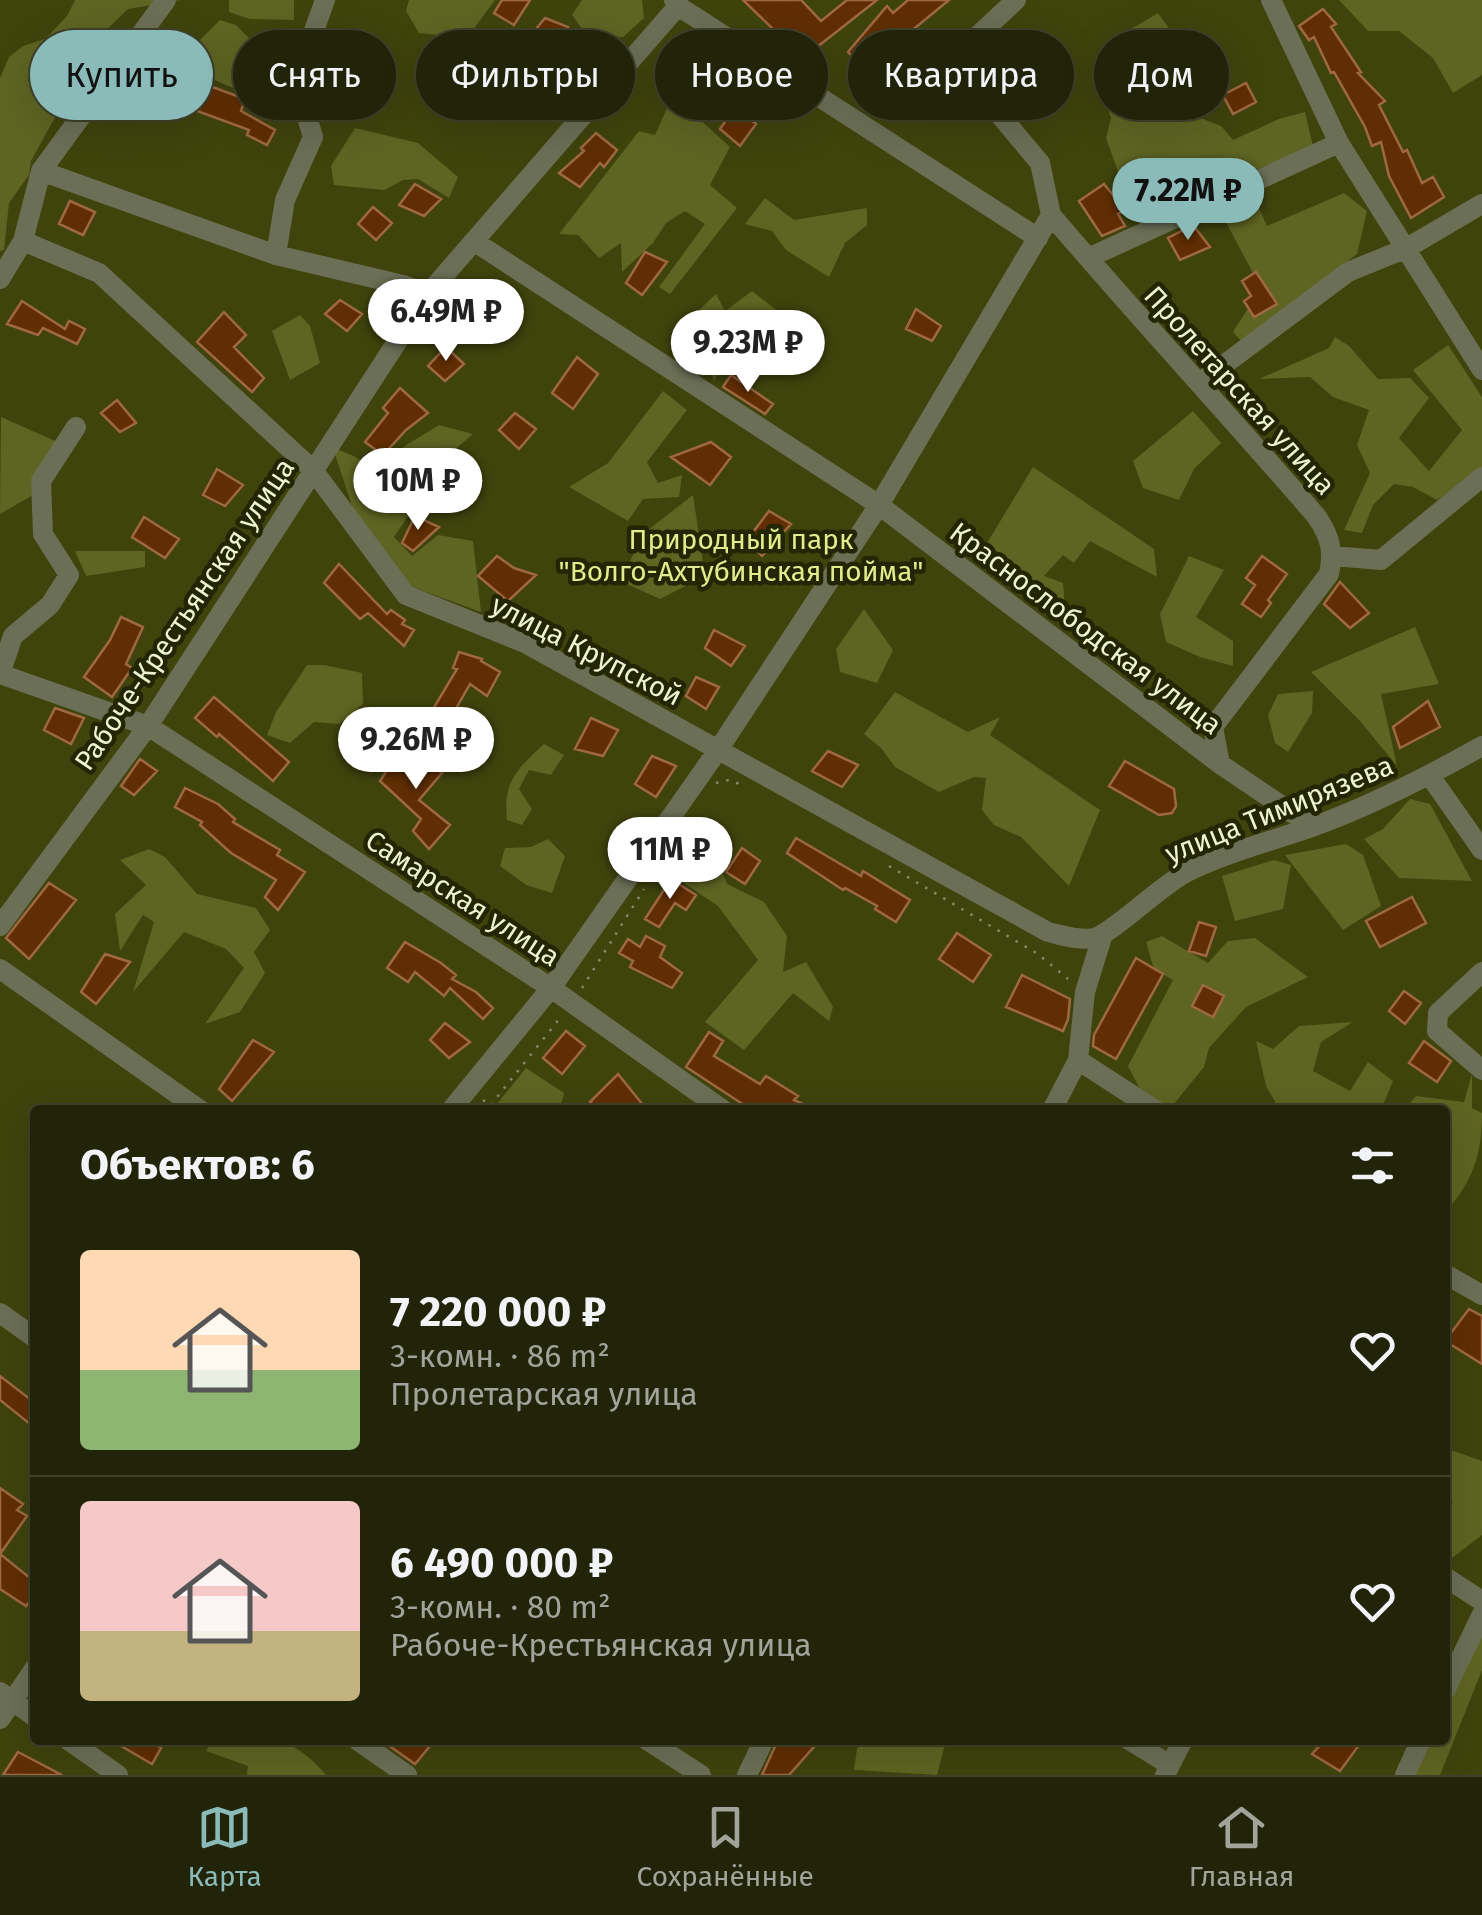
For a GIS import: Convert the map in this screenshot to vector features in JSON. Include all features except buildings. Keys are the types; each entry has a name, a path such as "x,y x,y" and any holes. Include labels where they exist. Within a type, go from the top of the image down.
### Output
{"street":[{"path":"0,279 23,240 42,171 166,0"},
{"path":"276,255 285,200 313,138 296,81 326,0"},
{"path":"456,1105 550,988 718,750 879,505 1051,214 1040,162 952,59 1016,0"},
{"path":"1271,0 1339,144 1482,370"},
{"path":"676,3 1038,238"},
{"name":"Рабоче-Крестьянская улица","path":"0,926 148,726 428,294 676,3"},
{"path":"1088,258 1339,144"},
{"path":"42,171 276,255 428,294"},
{"path":"1201,382 1348,272 1407,248 1482,204"},
{"name":"Пролетарская улица","path":"1051,214 1317,517 1330,536 1333,556"},
{"name":"улица Крупской","path":"23,240 99,272 313,470 406,595 525,643 1048,932 1081,938 1103,934"},
{"name":"Краснослободская улица","path":"475,242 879,505 1220,764 1313,827"},
{"path":"0,674 13,636 50,605 68,575 43,534 41,481 76,427"},
{"path":"1220,764 1214,727 1330,574 1333,556 1381,560 1482,477"},
{"name":"Самарская улица","path":"0,674 148,726 572,1002 716,1105"},
{"name":"улица Тимирязева","path":"1103,934 1153,893 1186,873 1244,848 1313,827 1430,776 1482,746"},
{"path":"1430,776 1482,850"},
{"path":"1055,1105 1078,1060 1085,992 1103,934"},
{"path":"0,970 193,1105"},
{"path":"1482,972 1438,1013 1437,1031 1482,1070"},
{"path":"1078,1060 1147,1105"},
{"path":"1450,1277 1482,1295"},
{"path":"0,1313 30,1334"},
{"path":"1450,1580 1482,1600"},
{"path":"1450,1681 1482,1614"},
{"path":"0,1719 6,1696 30,1673"},
{"path":"6,1696 30,1713"},
{"path":"75,1745 118,1775"},
{"path":"364,1745 407,1775"},
{"path":"655,1745 702,1775"},
{"path":"746,1775 761,1745"},
{"path":"1135,1745 1168,1770 1180,1745"},
{"path":"1405,1775 1420,1745"}],"path":[{"path":"717,783 729,780 743,786"},
{"path":"876,858 1038,954 1085,992"},
{"path":"491,1105 572,1002 650,878"},
{"path":"478,1096 489,1105"}],"green space":[{"name":"Природный парк \"Волго-Ахтубинская пойма\"","path":"0,0 1482,0 1482,1775 0,1775"},
{"path":"75,0 181,0 128,9 106,30 54,30"},
{"path":"229,0 294,0 294,20 250,19 229,12"},
{"path":"409,0 495,0 473,30 417,30 406,11"},
{"path":"582,0 642,0 644,18 631,30 583,30 572,15"},
{"path":"1339,0 1482,0 1482,75 1453,93 1433,58 1399,31 1368,31"},
{"path":"1158,13 1170,30 1129,30"},
{"path":"220,20 241,30 233,30 233,88 213,79 210,30"},
{"path":"30,44 30,120 53,120 31,161 29,175 9,203 4,250 0,251 0,78 9,57"},
{"path":"1305,112 1313,146 1150,214 1120,177 1106,138 1110,120 1206,120 1221,126 1233,140"},
{"path":"662,120 700,120 730,147 710,185 737,208 670,294 659,287 705,224 685,211 666,223 653,243 622,272 621,243 599,258 578,235 559,234 639,131 655,135"},
{"path":"355,128 418,143 458,177 449,198 418,179 403,180 384,190 334,185 331,166"},
{"path":"1344,193 1367,211 1357,254 1242,342 1233,332 1261,288 1221,213 1254,197 1267,226"},
{"path":"765,198 794,220 867,208 867,225 845,243 829,277 786,250 772,231 745,224"},
{"path":"752,291 789,320 757,364 747,369 724,364 714,381 703,351 712,333 698,311 716,294 725,311"},
{"path":"300,315 310,326 320,363 290,380 272,331"},
{"path":"1335,337 1349,346 1378,379 1410,378 1429,398 1399,438 1429,471 1462,430 1413,370 1448,345 1482,397 1482,470 1437,500 1413,487 1394,484 1373,505 1362,533 1344,530 1370,473 1357,445 1369,410 1333,397 1310,377 1259,379 1329,348"},
{"path":"663,391 687,410 647,462 658,483 682,475 679,497 643,499 628,521 569,487 608,463"},
{"path":"1193,411 1221,443 1194,469 1179,500 1143,488 1133,461"},
{"path":"1,417 62,444 33,495 0,514"},
{"path":"439,425 473,434 453,451 434,480 403,447"},
{"path":"333,448 379,470 417,503 394,537 412,556 438,535 473,541 481,612 396,581 352,506"},
{"path":"1033,467 1154,549 1157,577 1090,541 1074,563 1063,555 1044,576 1063,583 1065,607 987,543"},
{"path":"693,495 705,576 660,599 620,581 644,533"},
{"path":"75,551 145,551 145,567 86,576"},
{"path":"1189,556 1224,570 1196,617 1233,641 1233,666 1166,642 1160,614"},
{"path":"864,609 893,650 877,683 840,672 836,649"},
{"path":"1415,627 1439,684 1381,694 1397,766 1360,721 1311,672"},
{"path":"307,665 362,673 363,704 339,724 314,722 290,743 267,735 276,712"},
{"path":"1313,691 1312,713 1288,752 1275,743 1268,715 1278,694"},
{"path":"895,692 968,732 1000,717 990,735 1100,810 1069,886 1021,837 994,825 982,810 986,778 974,777 939,792 895,767 864,734"},
{"path":"544,744 564,755 551,775 529,770 519,789 532,809 522,825 507,820 507,795 514,777"},
{"path":"1410,799 1430,804 1472,881 1399,878 1364,839 1383,829"},
{"path":"688,838 716,855 727,884 764,902 787,936 783,972 806,962 833,1007 829,1021 793,993 744,1050 705,1022 758,960 718,906 666,871"},
{"path":"548,839 565,856 552,893 526,885 500,866 505,848 531,847"},
{"path":"1346,844 1363,855 1381,906 1343,930 1285,855"},
{"path":"149,849 165,857 197,894 256,908 270,930 254,952 265,973 240,1012 205,1024 244,968 226,949 184,932 133,992 154,922 143,915 120,951 115,914 146,885 120,860"},
{"path":"1274,860 1291,865 1283,909 1235,921 1222,876"},
{"path":"1162,936 1208,963 1228,941 1255,938 1308,977 1246,1007 1209,1048 1204,1067 1173,1105 1159,1105 1144,1097 1128,1066 1173,980 1154,969 1146,942"},
{"path":"1353,1022 1321,1042 1313,1071 1350,1091 1368,1062 1393,1081 1383,1105 1277,1105 1266,1086 1256,1041 1273,1049 1299,1026"},
{"path":"526,1068 564,1093 561,1105 496,1105"},
{"path":"1472,1074 1472,1108 1482,1113 1478,1155 1463,1190 1450,1207 1450,1105 1408,1105 1416,1096 1464,1102"},
{"path":"1450,1450 1482,1461 1482,1535 1450,1559 1450,1508"},
{"path":"1474,1629 1482,1631 1482,1670 1440,1775 1409,1775 1426,1745 1450,1745 1450,1660"},
{"path":"210,1745 288,1745 326,1775 247,1775 248,1766 206,1751"},
{"path":"860,1745 945,1745 937,1775 854,1770"}]}
